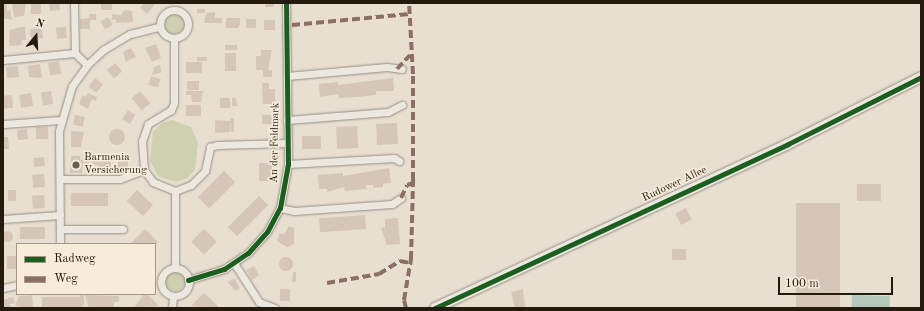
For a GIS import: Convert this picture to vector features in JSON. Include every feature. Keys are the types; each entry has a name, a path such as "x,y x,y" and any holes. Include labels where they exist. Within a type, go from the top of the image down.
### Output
{"street":[{"path":"74,3 74,53 86,65"},
{"name":"An der Feldmark","path":"188,280 210,275 234,263 267,232 280,208 288,164 286,3"},
{"path":"173,6 181,12 188,22 185,33 174,39 163,34 159,27 164,13 173,6"},
{"path":"60,243 60,120 72,86 86,65 116,42 159,27"},
{"path":"174,39 174,103 170,110 154,118 144,132 144,170 153,182 175,191 199,179 210,147 288,144"},
{"path":"3,60 74,53"},
{"path":"287,76 387,68 402,69"},
{"name":"Rudower Allee","path":"435,308 788,144 921,77"},
{"name":"An der Feldmark","path":"287,120 388,112 402,105"},
{"path":"3,124 60,120"},
{"name":"An der Feldmark","path":"288,164 394,158 400,160"},
{"path":"60,179 120,179 144,170"},
{"path":"175,191 175,268"},
{"path":"280,208 294,211 384,204 401,198"},
{"path":"3,219 60,214"},
{"path":"60,229 123,229"},
{"path":"234,263 259,302 275,308"},
{"path":"173,296 185,291 188,280 185,272 175,268"},
{"path":"173,296 166,292 158,282 164,274 175,268"},
{"path":"3,288 16,285"},
{"path":"172,308 173,296"}],"shaded area":[{"path":"174,14 181,17 184,24 181,31 174,34 167,31 164,24 167,17"},
{"path":"172,120 191,127 198,143 195,170 187,178 176,182 158,176 150,161 153,132 162,123"},
{"path":"175,271 182,274 185,281 182,288 175,291 168,288 165,281 168,274"},
{"path":"852,295 890,296 890,308 852,308"}],"building":[{"path":"26,3 24,16 14,17 12,4"},
{"path":"31,3 41,3 41,14 31,14"},
{"path":"49,3 59,3 60,10 50,11"},
{"path":"101,3 112,3 112,10 101,10"},
{"path":"144,3 155,4 147,14 140,8"},
{"path":"265,3 274,3 274,7 265,7"},
{"path":"7,4 7,11 10,10 12,20 3,18 3,5"},
{"path":"197,9 205,9 205,13 197,13"},
{"path":"125,10 132,11 133,22 116,23 116,19 112,20 112,14 121,15"},
{"path":"215,12 215,18 222,18 222,23 204,23 206,13"},
{"path":"89,14 96,14 96,20 90,20 90,29 80,29 80,19 89,18"},
{"path":"108,17 113,25 105,29 100,22"},
{"path":"226,18 240,18 238,28 226,28"},
{"path":"246,19 256,19 256,28 246,28"},
{"path":"264,20 275,20 275,30 264,30"},
{"path":"25,27 26,40 22,40 21,45 9,46 10,30"},
{"path":"66,27 67,38 57,39 56,28"},
{"path":"42,28 43,38 31,39 30,29"},
{"path":"156,44 161,58 152,62 145,48"},
{"path":"225,45 237,45 237,50 225,50"},
{"path":"131,48 136,57 126,62 123,52"},
{"path":"261,50 272,50 268,70 272,70 272,77 263,77 263,70 256,70 256,56 261,56"},
{"path":"225,53 236,53 236,71 225,71"},
{"path":"197,57 207,57 207,61 197,61"},
{"path":"59,61 61,74 50,76 48,63"},
{"path":"186,62 202,62 202,73 186,73"},
{"path":"115,63 122,71 114,79 107,70"},
{"path":"40,64 42,78 29,77 28,66"},
{"path":"160,65 162,72 152,75 154,67"},
{"path":"18,66 19,77 7,78 6,67"},
{"path":"151,76 161,79 158,88 148,85"},
{"path":"95,78 103,84 96,93 88,87"},
{"path":"393,78 394,91 376,91 376,95 357,97 339,98 338,94 320,97 319,84 338,82 338,85"},
{"path":"187,81 199,81 199,90 187,90"},
{"path":"262,83 269,83 269,89 275,89 275,104 263,104"},
{"path":"51,91 53,104 43,105 41,93"},
{"path":"140,91 150,103 142,110 132,98"},
{"path":"186,91 203,91 201,102 192,102 191,95 186,95"},
{"path":"31,93 33,106 21,108 19,95"},
{"path":"88,93 97,97 96,101 92,99 88,109 79,104 83,95 86,97"},
{"path":"12,95 13,108 4,109 3,96"},
{"path":"220,98 230,98 230,108 220,108"},
{"path":"232,98 236,98 237,106 232,106"},
{"path":"186,105 201,105 201,116 186,116"},
{"path":"128,110 136,115 130,124 122,119"},
{"path":"75,115 85,117 83,127 73,125"},
{"path":"262,115 274,115 274,124 262,124"},
{"path":"230,118 234,118 234,132 231,132"},
{"path":"215,120 230,121 230,132 215,133"},
{"path":"397,123 398,144 377,145 376,124"},
{"path":"357,126 358,148 337,149 336,127"},
{"path":"36,127 48,127 48,139 36,139"},
{"path":"27,129 28,139 18,140 17,130"},
{"path":"114,129 120,129 125,134 123,143 120,145 114,145 109,140 109,134"},
{"path":"71,131 84,132 81,147 71,147"},
{"path":"302,136 321,136 321,149 302,149"},
{"path":"3,137 8,137 9,149 3,149"},
{"path":"71,156 80,156 80,160 89,159 89,167 82,167 82,173 70,173"},
{"path":"118,156 128,156 128,168 118,168 118,173 97,170 97,165 92,165 92,160 111,160 111,167 118,167"},
{"path":"44,157 45,166 34,167 33,158"},
{"path":"259,163 272,163 272,181 259,181"},
{"path":"389,168 391,183 383,184 383,187 373,188 373,185 366,185 366,189 345,191 344,187 327,192 327,189 319,189 318,175 343,173 343,176"},
{"path":"224,171 235,182 209,208 198,197"},
{"path":"44,174 45,187 33,188 32,175"},
{"path":"857,184 881,184 881,201 857,201"},
{"path":"8,190 16,190 16,201 8,201"},
{"path":"137,190 153,205 143,216 127,201"},
{"path":"71,193 108,193 108,206 71,206"},
{"path":"44,195 45,208 33,209 32,196"},
{"path":"259,196 268,205 237,236 228,227"},
{"path":"796,203 840,203 840,308 796,308"},
{"path":"686,208 692,220 681,225 675,213"},
{"path":"365,215 366,229 320,232 319,218"},
{"path":"398,218 400,244 387,245 381,228 385,227 385,219"},
{"path":"289,226 294,228 294,244 287,247 277,241 279,234 284,234"},
{"path":"20,227 45,227 45,239 20,239"},
{"path":"145,229 158,242 156,245 156,243 131,243"},
{"path":"204,229 217,242 204,254 191,242"},
{"path":"7,230 11,232 13,236 11,240 7,242 3,240 1,236 3,232"},
{"path":"672,249 686,249 686,260 672,260"},
{"path":"7,256 16,256 16,269 7,269"},
{"path":"286,257 291,259 293,264 291,269 286,271 281,269 279,264 281,259"},
{"path":"254,266 259,275 252,280 246,270"},
{"path":"293,272 296,272 296,282 292,282"},
{"path":"234,278 240,288 235,291 228,282"},
{"path":"280,289 290,289 290,301 280,301"},
{"path":"523,289 525,307 515,308 511,292"},
{"path":"204,293 218,306 216,308 191,306"},
{"path":"32,295 33,308 15,306 19,296"},
{"path":"80,295 84,295 84,305 80,308 42,308 42,297 80,297"},
{"path":"85,295 119,296 119,302 114,302 114,308 89,308"},
{"path":"143,295 148,295 159,306 134,308"},
{"path":"13,297 15,303 10,304 11,308 3,308 3,300"}],"marked path":[{"path":"406,308 404,300 411,259 413,180 413,74 409,3"},
{"path":"292,25 409,14"},
{"path":"397,69 410,55"},
{"path":"401,198 407,185 413,183"},
{"path":"327,283 379,274 400,261 410,263"}],"cycle path":[{"path":"188,280 224,269 248,253 267,232 280,208 288,164 286,3"},
{"path":"435,308 788,144 921,77"}],"place":[{"name":"Barmenia Versicherung","path":"76,165"}]}
